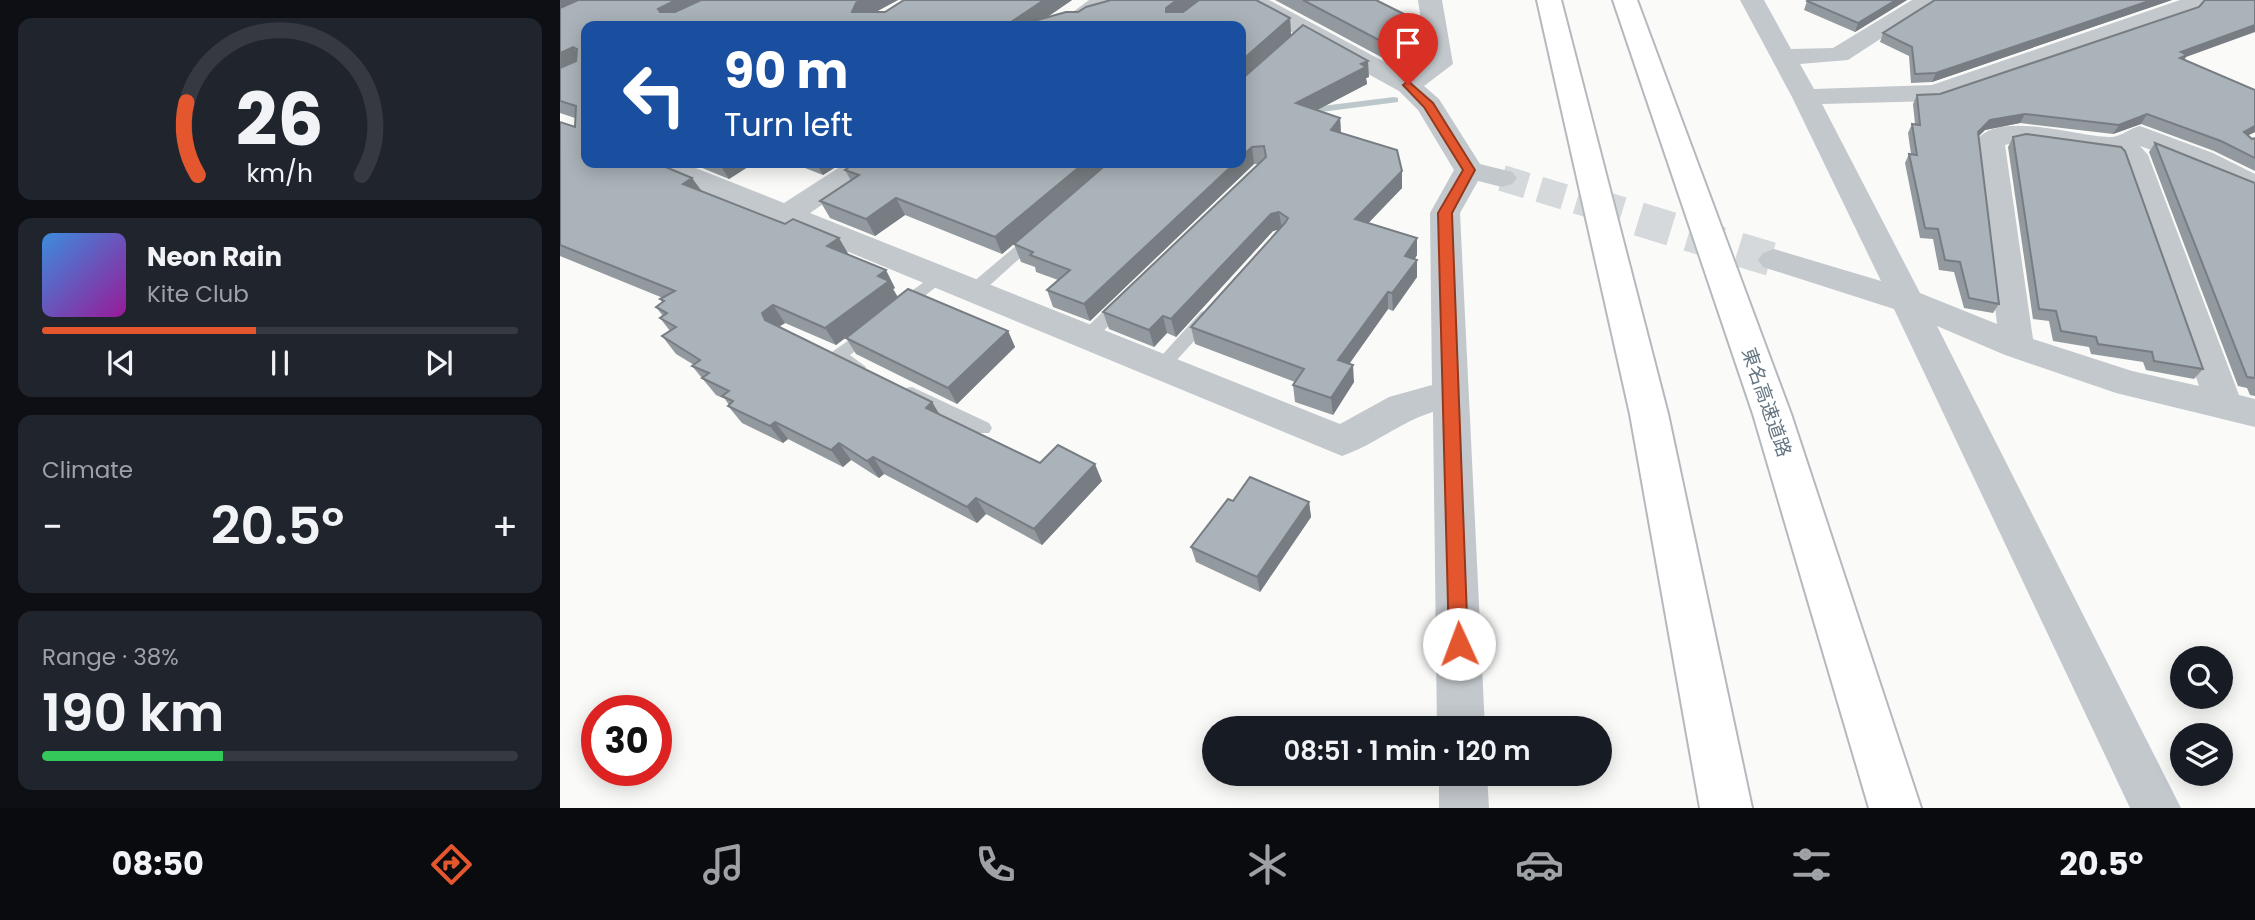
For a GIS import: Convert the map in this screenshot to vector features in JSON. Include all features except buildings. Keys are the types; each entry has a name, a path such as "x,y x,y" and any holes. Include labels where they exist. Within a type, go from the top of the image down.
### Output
{"highway":[{"path":"1549,0 1649,414 1726,808"},
{"name":"東名高速道路","path":"1625,0 1772,414 1895,808"}],"street":[{"path":"1074,21 1105,0"},
{"path":"1408,85 1440,64 1430,0"},
{"path":"1752,0 1805,97 2156,808"},
{"path":"1782,57 1839,55 1928,0"},
{"path":"1805,97 1935,93 2185,8 2195,0"},
{"path":"1269,3 1301,35 1408,85 1429,105 1486,174 1445,213 1461,716"},
{"path":"2017,346 1990,141 2018,132 2109,146 2122,145 2140,134 2203,159 2255,186"},
{"path":"2122,145 2134,155 2239,409"},
{"path":"670,168 1342,441 1402,407 1451,393"},
{"path":"787,215 858,168"},
{"path":"1774,261 1907,301 2017,346 2129,384 2239,409"},
{"path":"1463,786 1464,808"}],"lane":[{"path":"972,292 1052,223"},
{"path":"874,374 832,354 937,278"},
{"path":"1086,338 1134,291"},
{"path":"1160,368 1215,307"},
{"path":"898,386 983,428"}],"waterway":[{"path":"1298,112 1394,100"}],"tunnel":[{"path":"1502,178 1594,206"},
{"path":"1589,204 1774,260"}],"route":[{"path":"1408,85 1429,105 1469,170 1452,195 1445,213 1459,644"}]}
